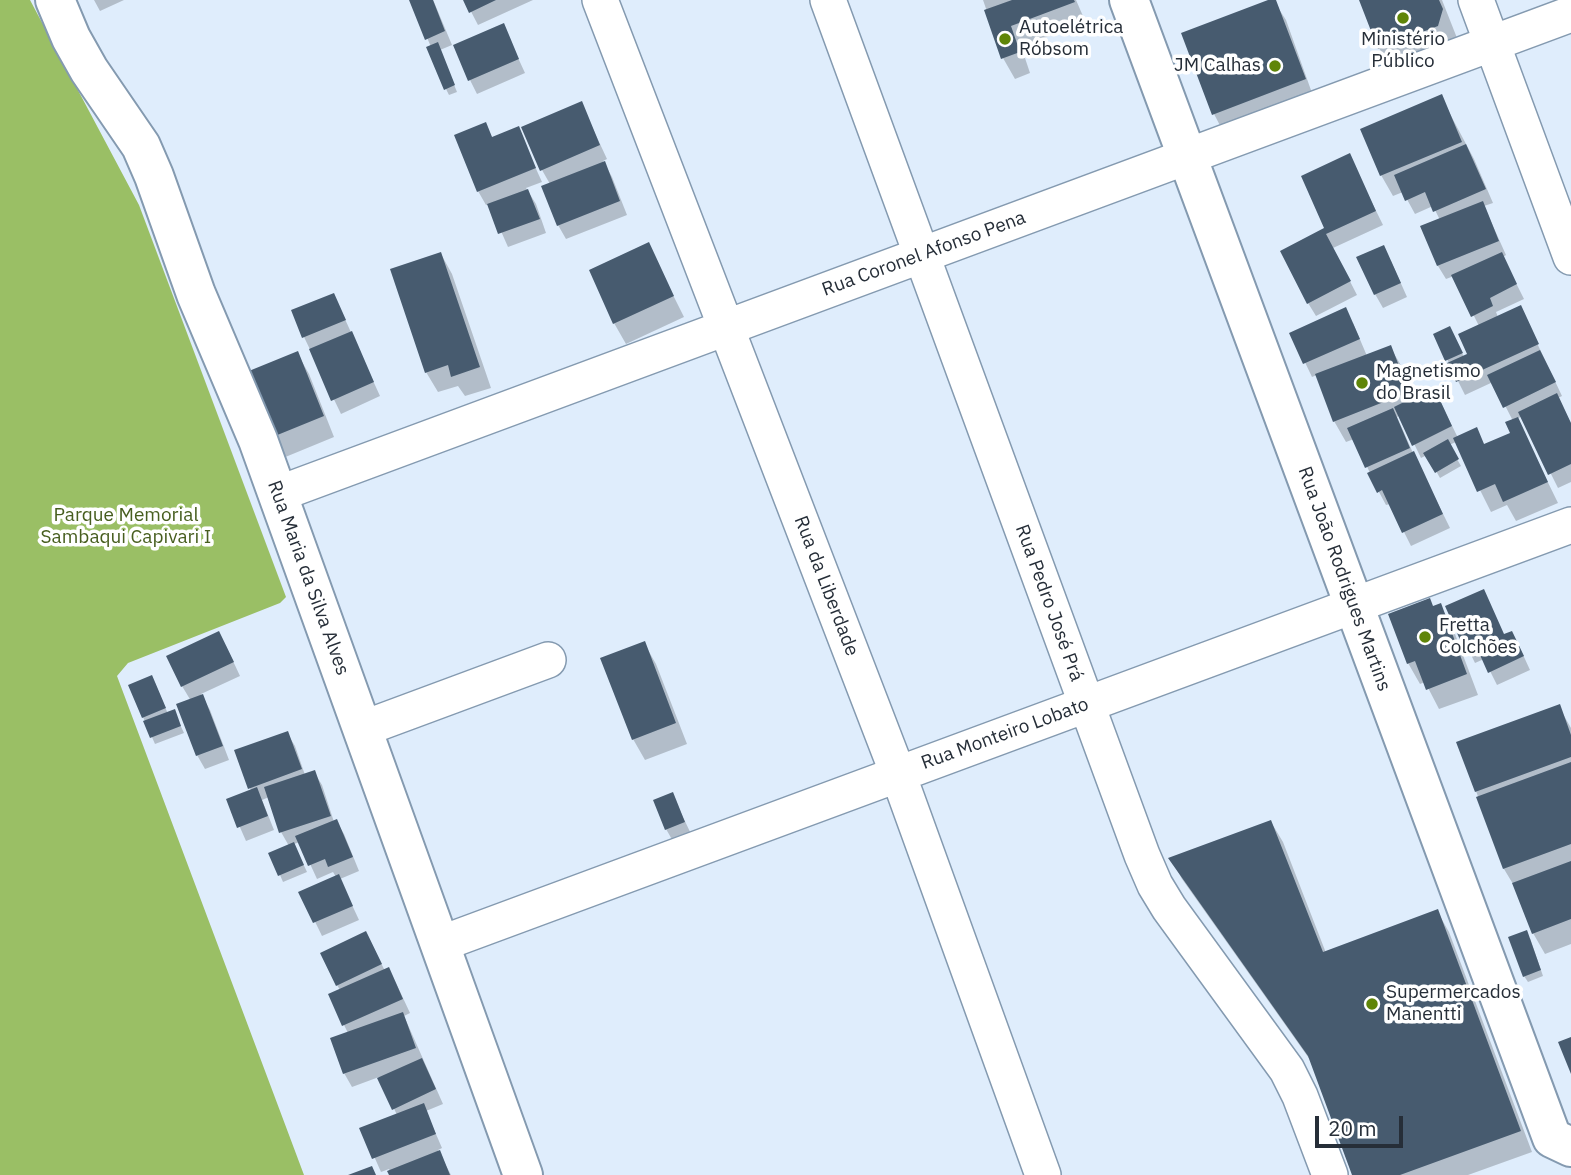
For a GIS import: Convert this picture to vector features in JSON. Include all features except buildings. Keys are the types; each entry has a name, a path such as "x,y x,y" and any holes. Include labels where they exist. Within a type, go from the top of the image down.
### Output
{"street":[{"name":"Rua Maria da Silva Alves","path":"55,0 89,70 141,146 154,176 197,295 244,404 278,494 523,1175"},
{"name":"Rua da Liberdade","path":"600,0 898,774 1043,1175"},
{"name":"Rua Pedro José Prá","path":"828,0 1086,705 1155,885 1287,1070 1300,1096 1330,1175"},
{"name":"Rua João Rodrigues Martins","path":"1129,0 1552,1138 1571,1147"},
{"path":"1476,0 1571,257"},
{"name":"Rua Coronel Afonso Pena","path":"278,494 1571,14"},
{"name":"Rua Monteiro Lobato","path":"440,944 1571,525"},
{"path":"362,729 548,660"}],"green space":[{"name":"Parque Memorial Sambaqui Capivari I","path":"0,0 30,0 139,205 286,597 280,603 128,663 117,676 304,1175 0,1175"}],"place":[{"name":"Ministério Público","path":"1403,18"},
{"name":"Autoelétrica Róbsom","path":"1005,39"},
{"name":"JM Calhas","path":"1275,66"},
{"name":"Magnetismo do Brasil","path":"1362,383"},
{"name":"Fretta Colchões","path":"1425,637"},
{"name":"Supermercados Manentti","path":"1372,1004"}]}
